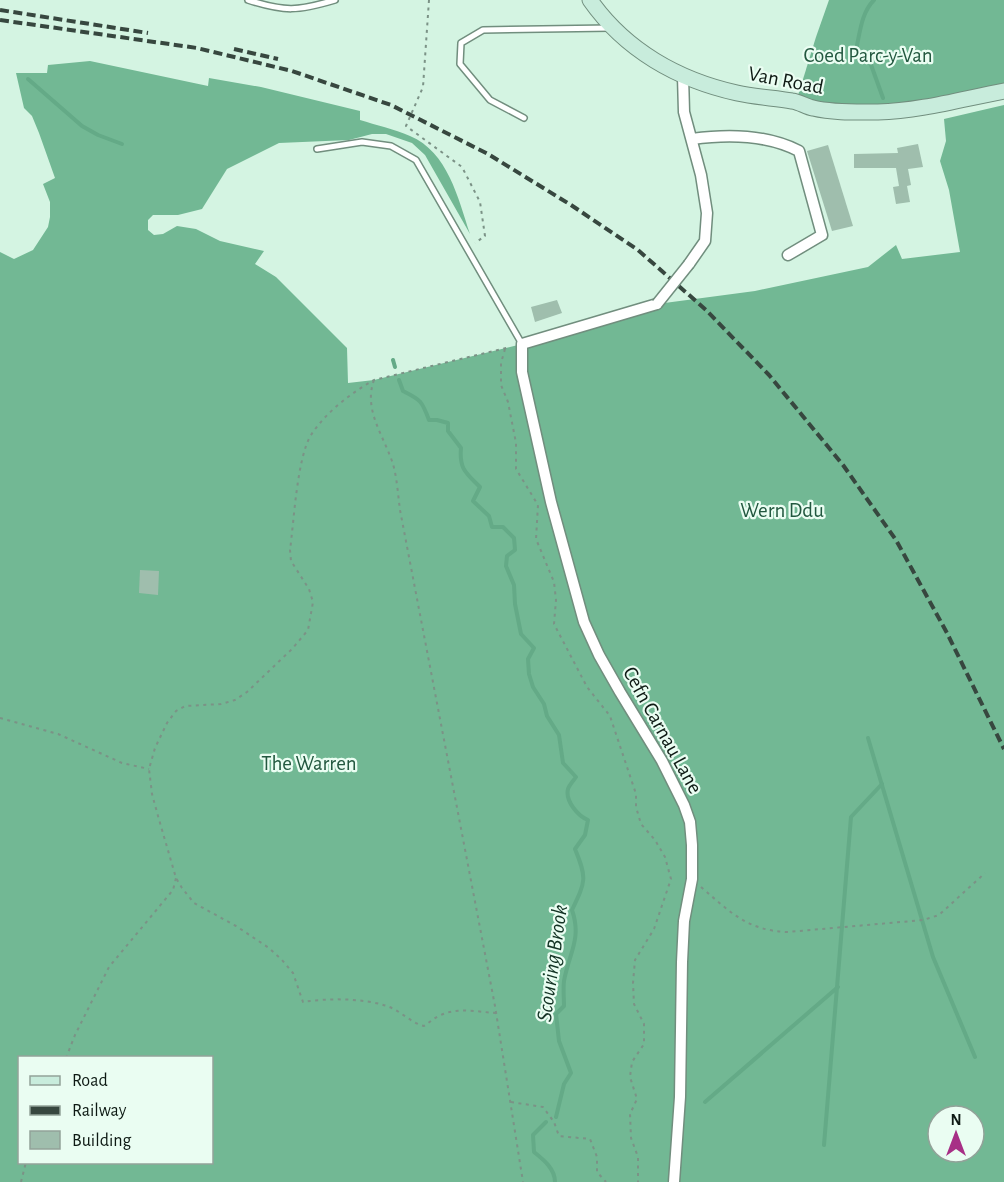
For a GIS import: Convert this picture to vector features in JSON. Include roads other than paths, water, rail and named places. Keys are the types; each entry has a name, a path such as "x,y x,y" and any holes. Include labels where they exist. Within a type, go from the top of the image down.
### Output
{"street":[{"name":"Van Road","path":"590,0 615,28 657,63 683,76 737,93 796,102 812,108 841,111 905,110 1004,91"},
{"path":"522,344 657,304 690,264 705,241 707,213 692,139 684,112 683,76"},
{"path":"692,139 720,135 761,138 799,151 822,235 788,255"},
{"name":"Cefn Carnau Lane","path":"522,344 522,372 537,446 584,622 599,655 662,761 690,822 692,879 684,921 680,1097 674,1182"}],"lane":[{"path":"248,0 270,7 303,9 335,0"},
{"path":"524,118 490,100 460,64 461,43 483,30 615,28"},
{"path":"317,149 362,142 391,146 416,160 522,344"}],"waterway":[{"path":"874,0 864,17 856,50 870,62 883,98"},
{"name":"Scouring Brook","path":"28,79 82,126 122,144"},
{"name":"Scouring Brook","path":"393,360 395,367"},
{"name":"Scouring Brook","path":"399,380 403,391 420,402 429,420 448,423 448,431 461,448 462,466 480,487 473,501 489,516 492,527 503,527 514,538 515,550 507,556 506,566 514,585 521,634 534,648 528,659 529,674 533,687 544,704 547,716 559,735 563,763 576,777 568,789 570,803 576,812 588,820 585,835 575,849 582,867 583,880 572,910 576,929 574,946 564,981 564,1006 556,1014 559,1041 571,1073 564,1084 556,1117"},
{"path":"868,738 933,957 975,1057"},
{"path":"824,1145 851,817 882,784"},
{"path":"705,1102 838,987"},
{"name":"Scouring Brook","path":"546,1122 533,1135 534,1152 551,1169 555,1182"}],"railway":[{"path":"0,10 148,33"},
{"path":"0,20 197,48 292,71 391,105 488,154 638,250 706,310 769,375 843,465 896,540 947,633 1004,749"},
{"path":"234,49 278,59"}],"park label":[{"name":"Coed Parc-y-Van","path":"868,55"},
{"name":"Wern Ddu","path":"782,510"},
{"name":"The Warren","path":"309,763"}]}
